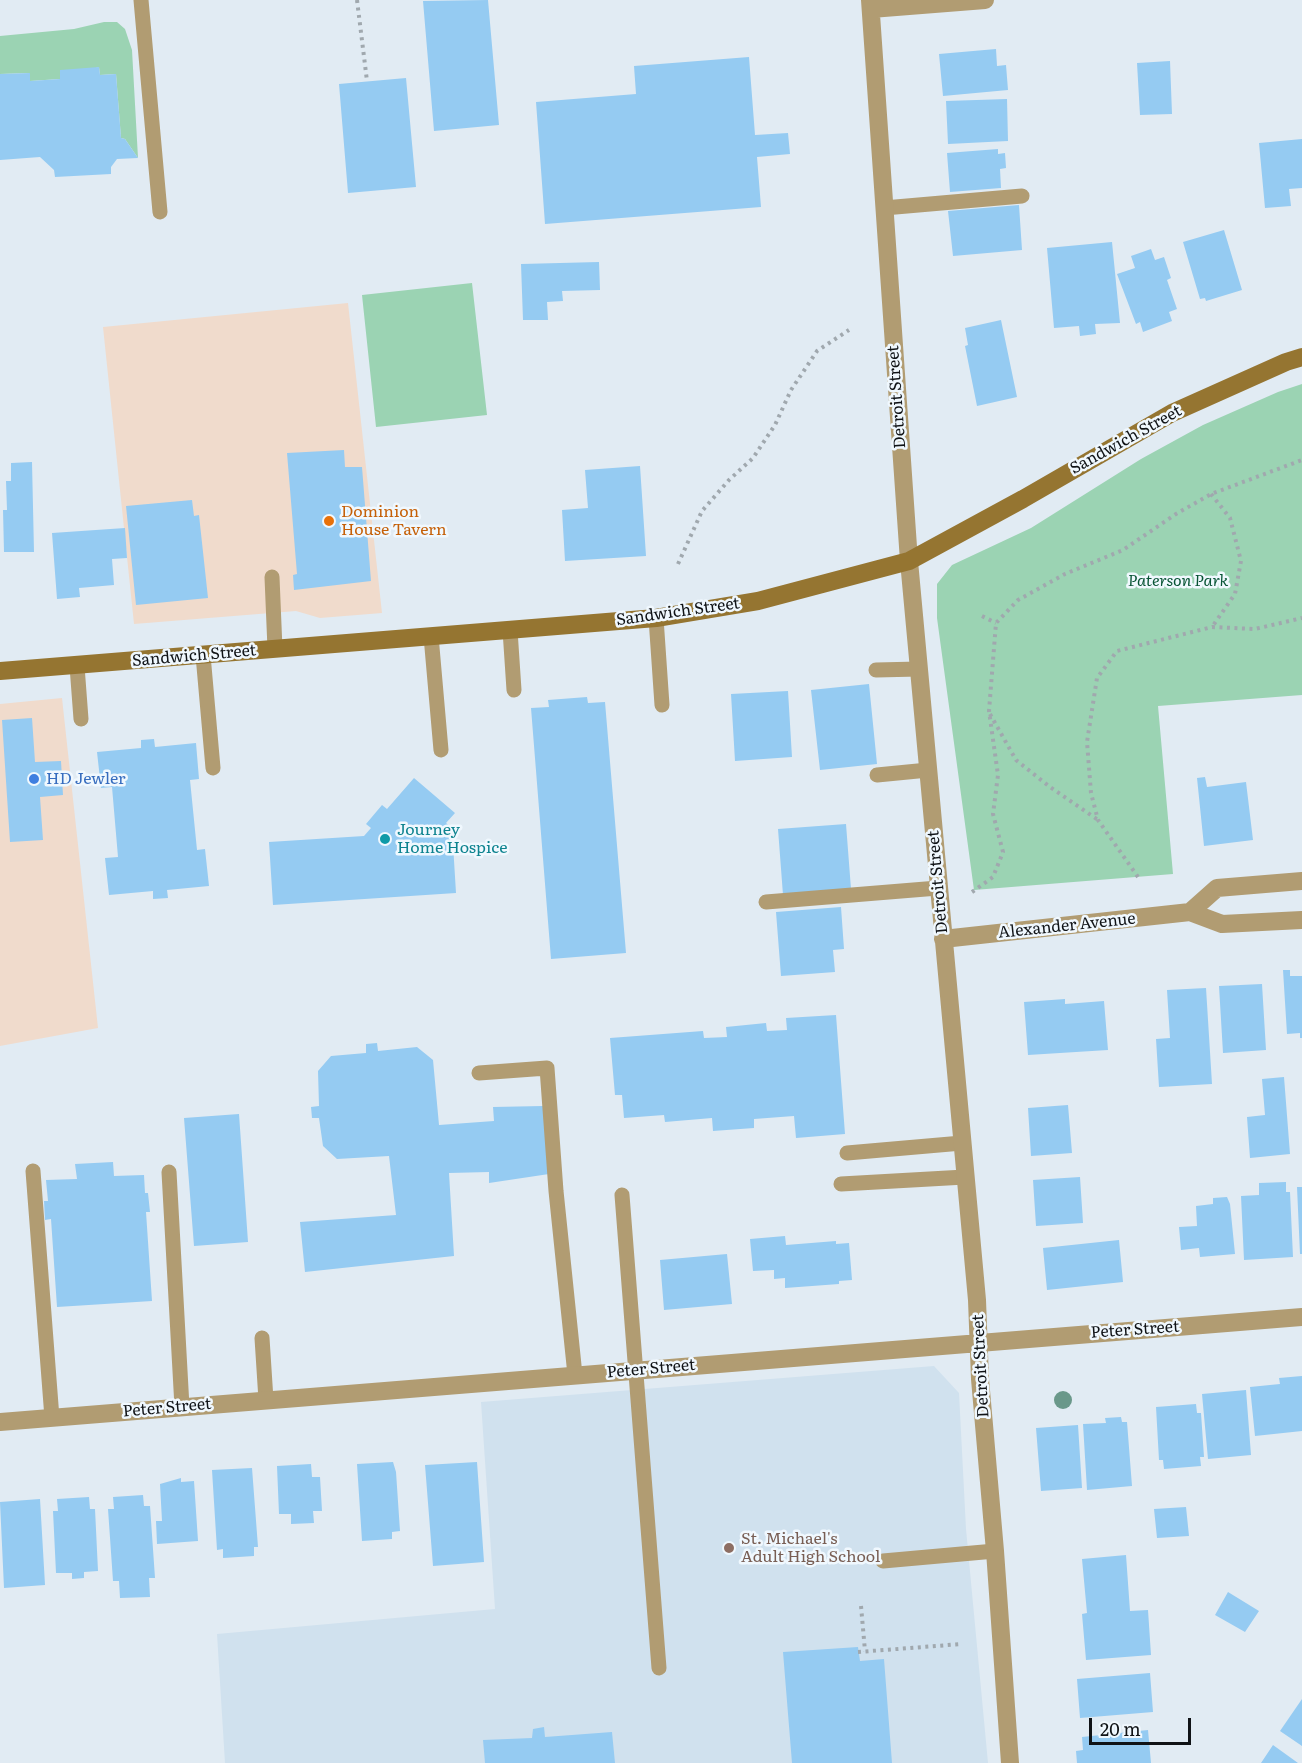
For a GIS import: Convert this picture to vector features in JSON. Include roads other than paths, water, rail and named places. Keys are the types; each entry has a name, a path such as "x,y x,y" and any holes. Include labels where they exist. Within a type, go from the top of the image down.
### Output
{"main road":[{"name":"Sandwich Street","path":"0,671 656,618 758,601 909,561 1023,499 1172,412 1302,357"}],"street":[{"path":"871,5 986,0"},
{"name":"Detroit Street","path":"871,5 909,561 979,1342 1010,1763"},
{"path":"1190,912 1217,888 1302,881"},
{"name":"Alexander Avenue","path":"943,939 1190,912 1222,924 1302,920"},
{"name":"Peter Street","path":"0,1422 1302,1317"}],"lane":[{"path":"141,0 160,212"},
{"path":"884,208 1022,196"},
{"path":"272,577 275,649"},
{"path":"656,618 662,705"},
{"path":"510,630 514,690"},
{"path":"431,636 441,750"},
{"path":"203,655 213,768"},
{"path":"76,666 81,719"},
{"path":"876,670 919,669"},
{"path":"877,775 927,770"},
{"path":"766,903 938,888"},
{"path":"479,1073 547,1068 556,1191 575,1375"},
{"path":"847,1153 962,1143"},
{"path":"33,1171 52,1418"},
{"path":"169,1172 182,1407"},
{"path":"841,1184 965,1177"},
{"path":"622,1195 659,1668"},
{"path":"262,1338 266,1400"},
{"path":"883,1561 995,1551"}],"place":[{"name":"Dominion House Tavern","path":"329,521"},
{"name":"HD Jewler","path":"34,779"},
{"name":"Journey Home Hospice","path":"385,839"},
{"name":"St. Michael's Adult High School","path":"729,1548"}],"park label":[{"name":"Paterson Park","path":"1178,581"}]}
